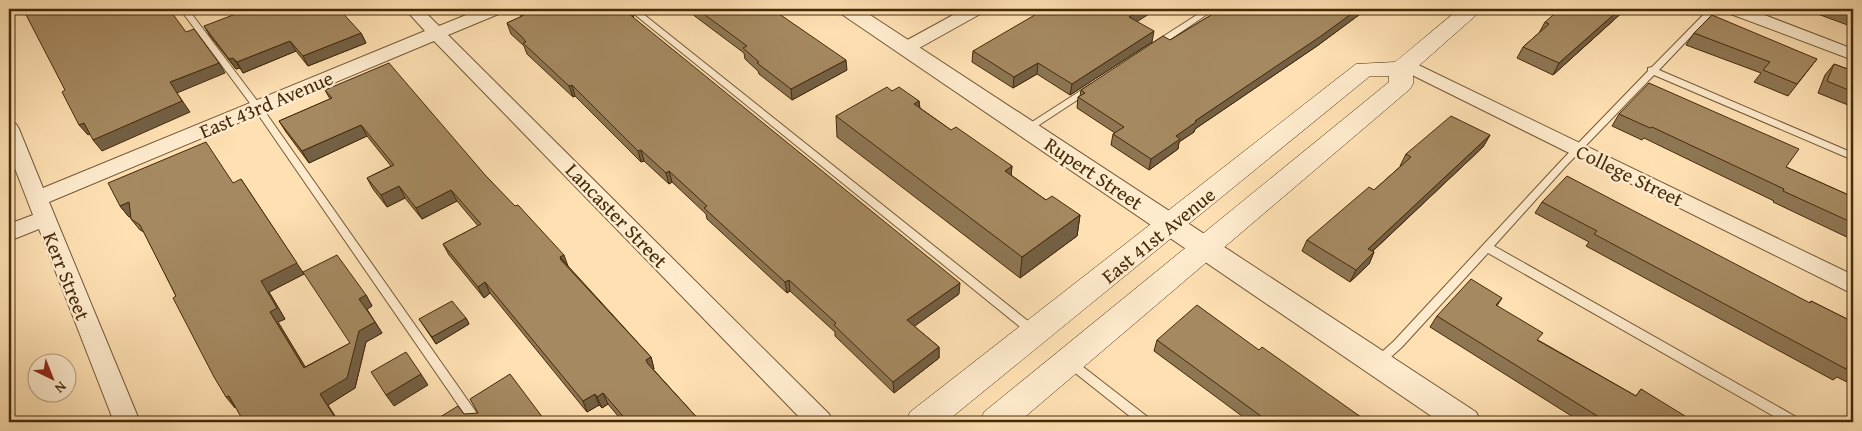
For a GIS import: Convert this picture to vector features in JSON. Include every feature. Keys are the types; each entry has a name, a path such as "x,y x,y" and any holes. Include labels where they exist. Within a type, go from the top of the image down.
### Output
{"main road":[{"path":"1403,67 1472,9"},
{"name":"East 41st Avenue","path":"922,422 1036,333 1364,69 1403,67 1401,84 996,422"}],"street":[{"name":"Lancaster Street","path":"413,9 820,422"},
{"name":"East 43rd Avenue","path":"9,234 40,209 258,108 495,9"},
{"name":"Rupert Street","path":"847,9 1465,422"},
{"path":"906,48 976,9"},
{"path":"1734,9 1853,55"},
{"name":"College Street","path":"1403,67 1577,149 1853,285"},
{"name":"Kerr Street","path":"9,130 127,422"}],"lane":[{"path":"184,9 258,108 477,422"},
{"path":"632,9 1036,333"},
{"path":"1146,52 1211,9"},
{"path":"1378,363 1398,344 1577,149 1713,9"},
{"path":"1652,70 1853,158"},
{"path":"1027,129 1096,84"},
{"path":"1486,247 1794,422"},
{"path":"1069,361 1145,422"}],"building":[{"path":"23,9 169,9 186,32 194,29 219,63 170,82 182,101 93,140 84,123 79,125 62,92 65,90"},
{"path":"249,9 339,9 361,33 303,56 290,41 237,62 233,58 229,59 204,26"},
{"path":"525,9 623,9 960,283 907,320 939,347 893,382 834,325 836,323 789,280 785,282 704,208 707,206 669,171 666,173 641,150 638,151 572,85 569,86 523,43 526,42 507,23 524,15 520,11"},
{"path":"697,9 772,9 846,60 791,89 757,63 759,62 743,48 747,46"},
{"path":"1045,9 1142,9 1129,17 1154,31 1072,84 1038,63 1014,77 973,51"},
{"path":"1221,9 1358,9 1195,121 1176,136 1180,139 1151,159 1113,134 1124,127 1078,97 1085,93 1081,90 1163,36 1170,40"},
{"path":"1560,9 1620,9 1559,63 1523,47 1549,24 1545,22"},
{"path":"1712,15 1817,59 1797,84 1763,70 1770,62 1694,33"},
{"path":"389,63 486,176 515,206 518,205 564,255 560,257 561,260 651,357 646,360 648,364 701,422 628,422 603,393 597,397 595,394 583,401 485,282 478,287 443,244 481,224 451,190 416,208 399,186 381,195 367,178 394,165 361,125 302,151 279,121 332,98 325,90"},
{"path":"1834,64 1853,71 1853,92 1827,81"},
{"path":"1649,83 1799,149 1786,167 1853,197 1853,223 1652,127 1650,128 1619,114"},
{"path":"887,87 892,91 899,87 919,101 914,104 951,130 956,127 1012,166 1005,171 1046,200 1052,196 1080,215 1022,257 836,116"},
{"path":"1451,116 1490,135 1368,249 1374,252 1356,270 1307,240 1369,187 1374,190 1411,157 1406,154"},
{"path":"206,142 233,183 241,179 297,263 261,281 277,308 270,312 304,368 350,343 303,272 337,255 366,295 359,299 375,322 359,331 347,378 320,394 338,422 244,422 229,396 226,397 214,377 173,298 176,296 140,225 131,219 129,202 120,206 108,183"},
{"path":"1567,176 1810,303 1811,301 1853,322 1853,367 1848,365 1846,369 1594,234 1597,231 1542,202"},
{"path":"1471,279 1502,298 1496,305 1543,333 1537,340 1636,396 1641,389 1685,416 1683,419 1688,422 1607,422 1437,316"},
{"path":"452,301 466,318 432,337 419,319"},
{"path":"1197,305 1259,350 1262,347 1368,422 1269,422 1157,340"},
{"path":"406,352 421,374 386,395 371,372"},
{"path":"510,374 546,422 497,422 492,416 483,422 432,422 458,406 464,414 478,413 470,399"}]}
